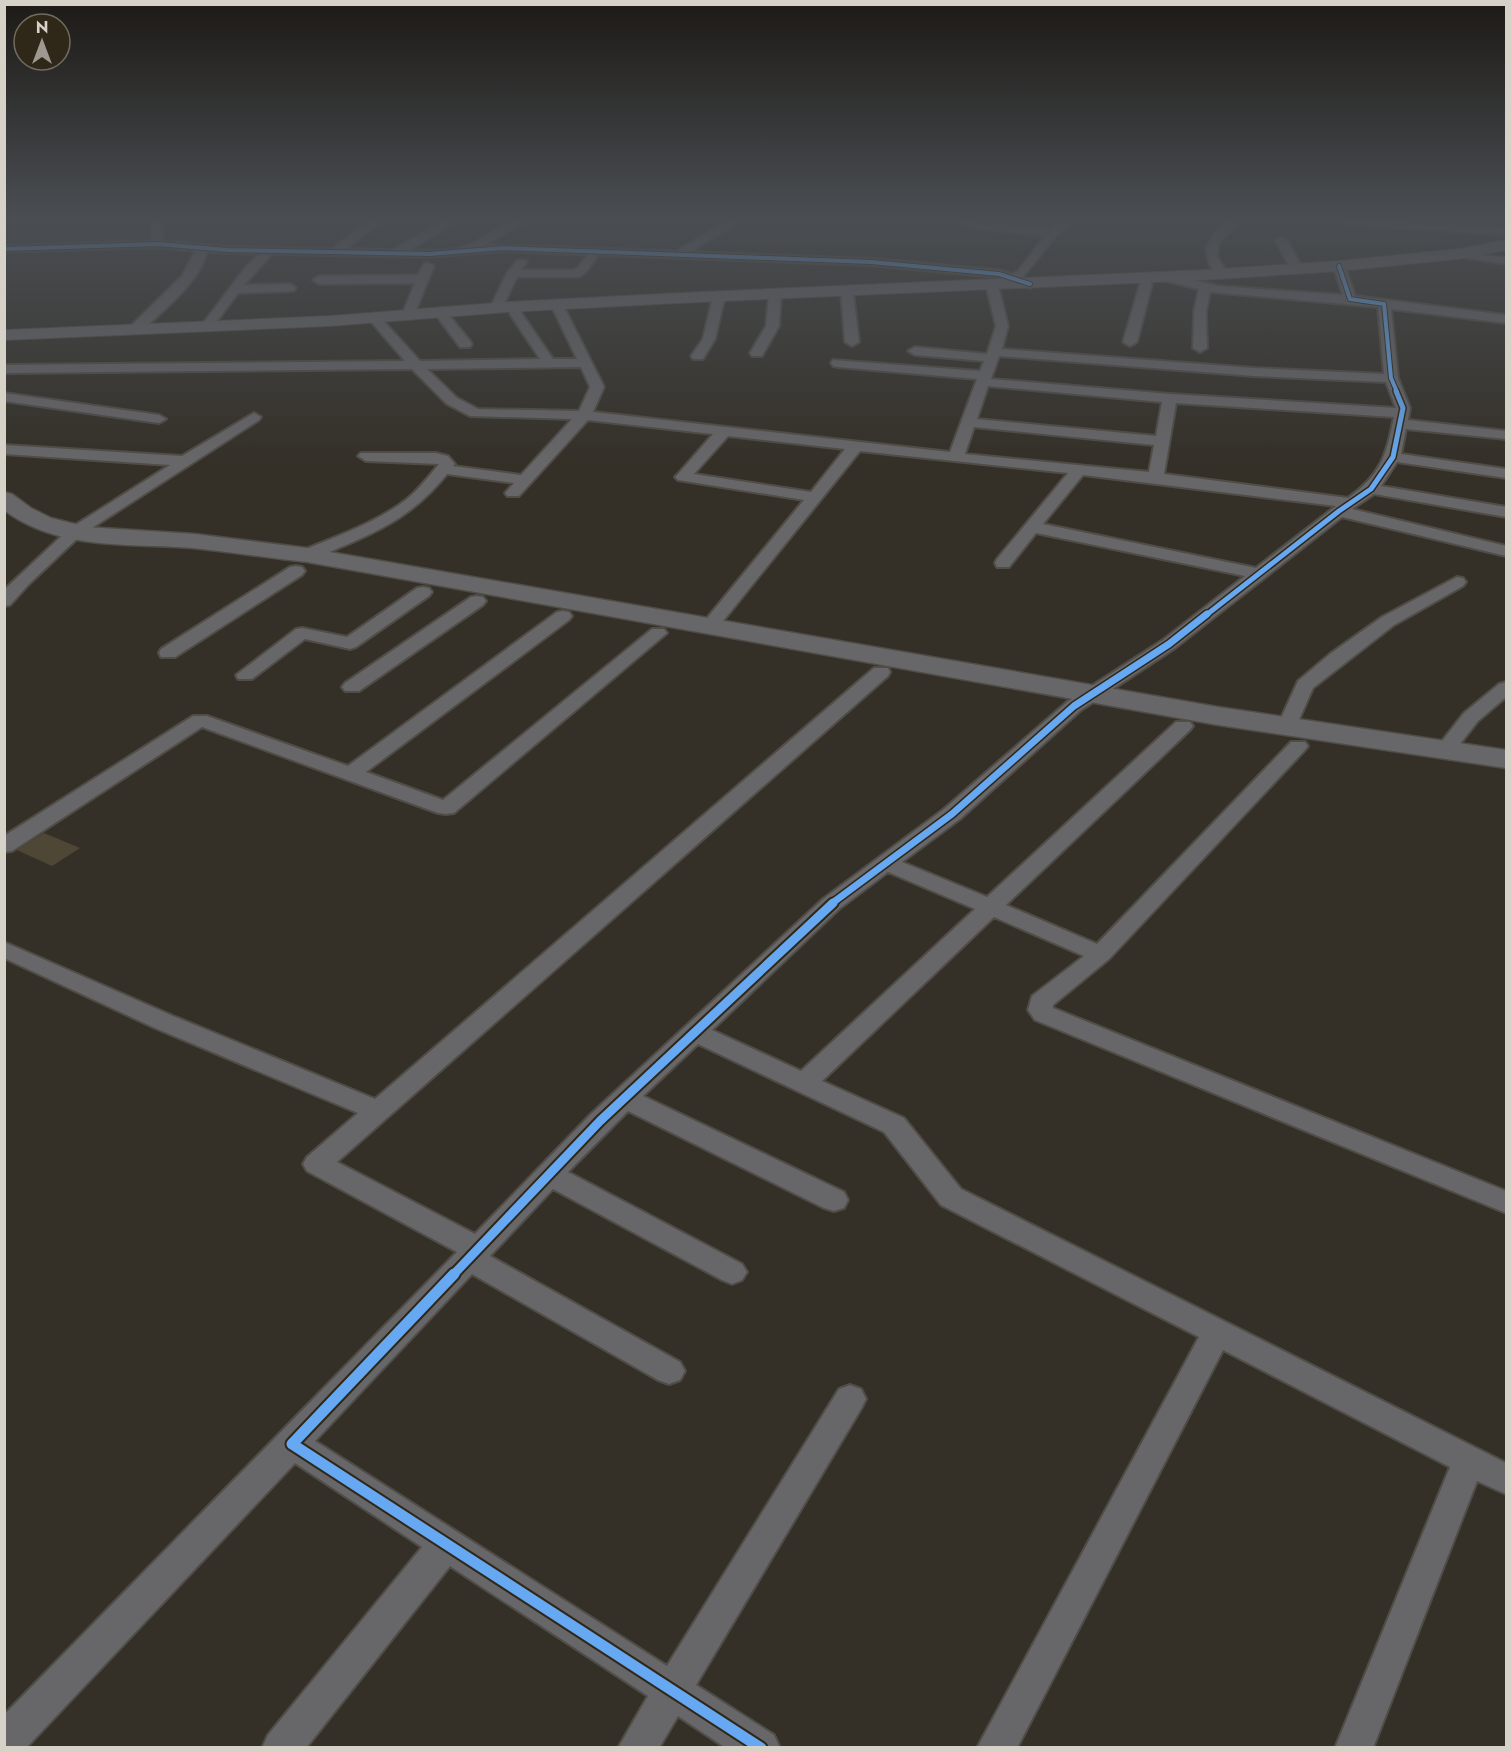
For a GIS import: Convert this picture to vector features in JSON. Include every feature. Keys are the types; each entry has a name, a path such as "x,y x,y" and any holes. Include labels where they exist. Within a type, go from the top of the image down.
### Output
{"main road":[{"path":"4,335 374,318 496,308 683,299"},
{"path":"4,499 37,521 75,532 148,540 173,548 302,563 709,627 1085,700 1506,777"},
{"path":"302,563 423,592 881,672 1085,700 1183,726 1445,750 1506,759"}],"street":[{"path":"137,328 166,299"},
{"path":"208,325 227,299"},
{"path":"408,315 414,299"},
{"path":"496,308 500,299"},
{"path":"698,356 709,339 719,299"},
{"path":"757,353 773,331 776,317 775,299"},
{"path":"848,299 852,342"},
{"path":"956,457 1002,326 995,299"},
{"path":"1130,342 1142,299"},
{"path":"1200,348 1200,311 1203,299"},
{"path":"1346,299 1506,319"},
{"path":"4,1743 549,1174 625,1098 831,904 952,814 1085,700 1169,644 1371,489 1394,457 1403,408 1391,378 1384,304"},
{"path":"513,493 584,415 597,387 557,305"},
{"path":"514,307 516,314 550,363"},
{"path":"440,312 465,344"},
{"path":"374,318 417,366 452,400 475,413 584,415 1156,478 1345,507 1506,550"},
{"path":"915,351 1391,378"},
{"path":"4,369 586,363"},
{"path":"838,363 1170,398 1401,418 1506,435"},
{"path":"4,397 159,419"},
{"path":"1156,478 1170,398"},
{"path":"4,601 22,580 75,532 254,417"},
{"path":"968,422 1162,441"},
{"path":"724,431 683,477 814,497"},
{"path":"709,627 856,446"},
{"path":"4,449 184,461"},
{"path":"168,654 302,563 413,502 447,464 443,459 366,456"},
{"path":"1394,457 1506,474"},
{"path":"443,469 525,480"},
{"path":"1003,563 1079,469"},
{"path":"1371,489 1506,512"},
{"path":"1032,527 1260,574"},
{"path":"1458,582 1388,621 1337,658 1305,685 1292,737 1101,954 1041,1002 1040,1010 1044,1014 1506,1202"},
{"path":"245,675 302,633 350,643 423,592"},
{"path":"352,687 477,601"},
{"path":"351,774 563,616"},
{"path":"4,846 200,720 446,808 658,633"},
{"path":"669,1371 474,1254 317,1164 881,672"},
{"path":"1445,750 1471,717 1506,688"},
{"path":"804,1083 1183,726"},
{"path":"886,863 1101,954"},
{"path":"4,949 164,1022 378,1111"},
{"path":"695,1032 894,1125 951,1197 1506,1479"},
{"path":"625,1098 834,1200"},
{"path":"549,1174 732,1272"},
{"path":"996,1748 1217,1332"},
{"path":"637,1748 850,1399"},
{"path":"292,1444 761,1748"},
{"path":"1354,1748 1469,1460"},
{"path":"281,1748 446,1544"}],"building":[{"path":"44,833 80,848 52,866 17,850"}],"cycle path":[{"path":"761,1748 292,1444 600,1121 831,904 952,814 1074,706 1169,644 1339,511 1371,489 1393,457 1403,408 1391,378 1384,304 1350,299"}]}
